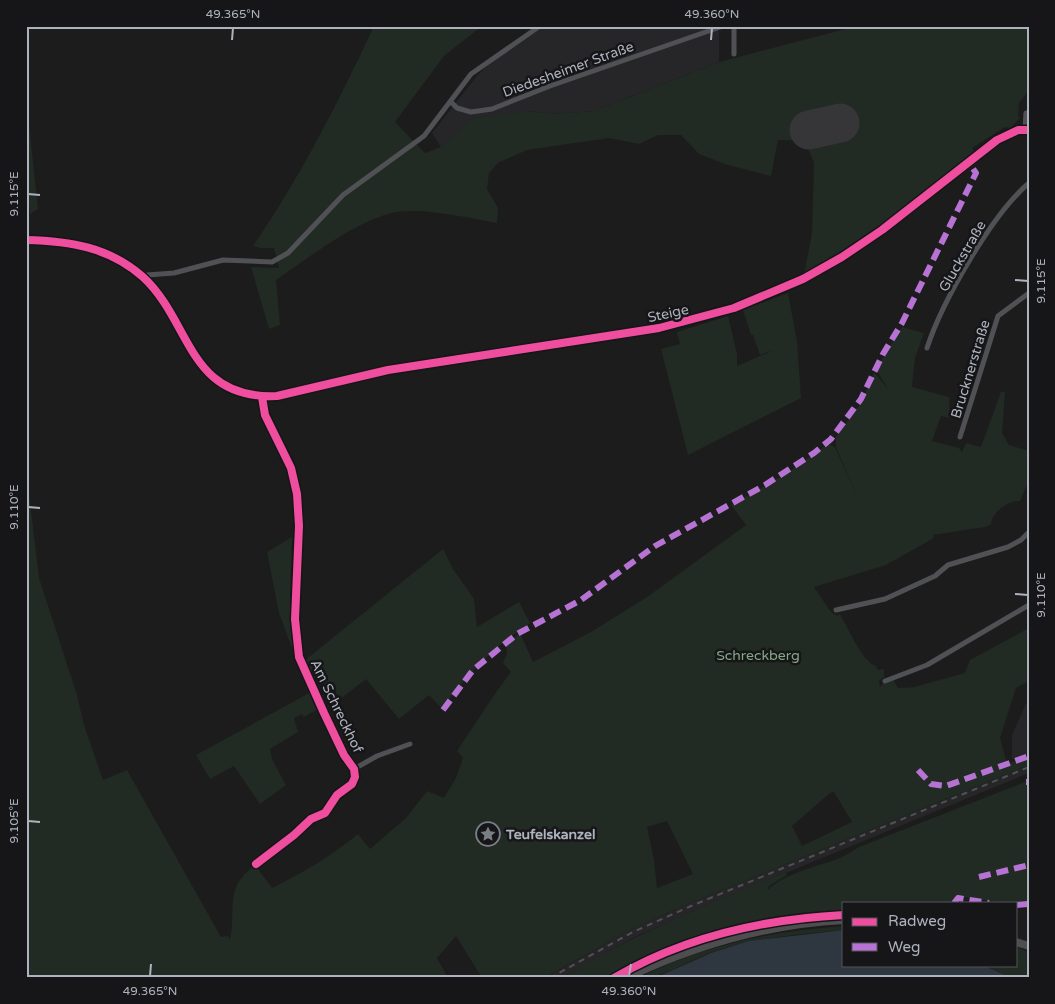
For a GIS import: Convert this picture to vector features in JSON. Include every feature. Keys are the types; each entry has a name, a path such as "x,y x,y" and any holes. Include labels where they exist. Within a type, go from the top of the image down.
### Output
{"main road":[{"path":"626,978 676,956 739,935 790,925 842,920"}],"street":[{"path":"143,278 147,275 174,273 223,260 272,262 288,253 343,195 424,136 471,74 482,64 540,26"},
{"name":"Diedesheimer Straße","path":"451,102 457,108 471,112 492,108 723,26"},
{"path":"734,26 734,54"},
{"path":"1027,130 1026,113 1029,112"},
{"name":"Steige","path":"26,240 59,241 95,249 115,258 143,278 156,292 187,345 214,376 239,391 262,396 290,394 388,370 620,336 698,319 734,308 803,279 842,257 882,230 997,140 1010,132 1027,130"},
{"name":"Gluckstraße","path":"927,348 959,280 988,232 1016,194 1029,183"},
{"name":"Brucknerstraße","path":"960,437 972,404 998,316 1029,293"},
{"name":"Am Schreckhof","path":"256,864 294,836 312,819 325,813 337,795 355,781 354,769 344,755 299,657 295,619 299,526 296,494 291,468 265,415 262,396"},
{"path":"836,610 885,599 935,576 948,565 1008,547 1021,540 1029,532"},
{"path":"885,681 927,665 1029,605"},
{"name":"Am Schreckhof","path":"354,769 377,756 410,744"}],"shaded area":[{"path":"545,26 719,26 719,62 594,111 555,114 527,111 453,137 441,147 432,133 477,76 492,61"},
{"path":"1029,697 1029,753 1012,759 1012,735"},
{"path":"1029,765 1029,773 693,911 633,938 561,978 545,978 630,930 690,903"},
{"path":"842,930 842,966 984,966 1012,978 655,978 711,953 749,941"}],"green space":[{"path":"374,26 482,26 444,56 395,122 425,153 441,147 472,119 527,111 555,114 594,111 719,62 857,26 1029,26 1029,90 1019,103 1018,116 1020,118 1010,128 1005,127 972,148 974,151 965,162 882,230 804,275 812,233 814,163 805,141 778,140 771,176 725,164 699,154 681,135 658,135 639,144 609,138 527,150 498,163 489,173 487,189 498,208 497,223 447,214 408,211 382,216 351,230 276,280 280,325 269,329 251,267 279,268 274,248 253,246 271,220 318,139"},
{"path":"26,95 38,209 30,214 26,162"},
{"path":"788,293 797,341 801,398 688,455 661,349 680,344 677,332 728,316 737,354 737,366 774,350 760,355 743,310"},
{"name":"Schreckberg","path":"902,327 924,333 915,358 912,387 949,397 950,418 941,416 932,441 959,448 962,452 966,443 981,447 1001,392 1005,392 1002,433 1009,445 1029,451 1029,480 1020,501 1015,501 1001,508 994,515 991,524 985,527 933,535 934,538 886,565 814,587 830,611 837,616 840,614 866,658 878,670 884,669 884,677 879,681 880,687 885,681 892,678 898,688 914,687 965,673 970,660 1029,628 1029,681 1016,688 1000,738 1007,764 1029,756 1029,765 690,903 630,930 544,978 482,978 456,936 437,958 448,978 26,978 26,467 39,578 77,695 84,725 103,780 127,770 221,937 228,936 230,940 235,891 245,874 255,865 272,888 317,864 358,834 370,849 406,818 427,791 444,798 456,778 463,758 457,751 511,672 503,663 507,653 506,644 520,633 533,662 591,632 647,597 746,525 731,505 784,475 828,444 835,447 857,497 836,447 836,437 861,403 874,372 888,389 876,369","holes":["834,792 852,822 802,846 792,826 830,793","667,821 693,874 657,888 654,860 647,827"]},
{"path":"292,537 290,605 296,659 279,613 267,552"},
{"path":"443,549 453,569 474,599 477,627 519,602 530,623 482,662 461,684 442,709 429,695 399,719 366,679 340,699 333,688 315,679 304,661"},
{"path":"311,692 318,709 304,717 302,714 294,718 298,732 270,749 272,759 286,785 260,804 234,766 210,779 196,755"},
{"path":"1025,782 1029,789 1029,902 998,902 957,896 952,902 842,902 842,913 769,920 710,934 676,947 611,978 561,978 615,948 671,921 786,872 787,875 769,886 767,891 773,885 789,876 835,860 859,847"},
{"path":"842,926 842,930 759,940 710,953 657,975 638,978 663,966 738,941 817,928"},
{"path":"1018,948 1029,952 1029,978 1012,978 984,966 1018,966"}],"runway":[{"path":"809,130 840,123"}],"railway":[{"path":"550,978 631,933 691,906 1029,767"}],"marked path":[{"path":"443,710 473,670 517,634 581,600 655,546 765,485 814,453 831,439 861,399 883,354 902,323 976,173 969,163"},
{"path":"918,770 931,784 946,786 1029,756"},
{"path":"1029,779 1029,785"},
{"path":"979,877 1029,865"},
{"path":"955,902 958,898 983,902"},
{"path":"1018,905 1029,904"}],"cycle path":[{"path":"26,240 73,244 103,252 130,267 143,277 159,295 195,355 208,372 225,385 247,394 277,396 388,370 659,328 734,308 803,279 842,257 882,230 997,140 1018,130 1029,130"},
{"path":"256,864 294,835 311,819 325,813 337,795 352,784 355,777 354,769 344,755 299,657 295,619 299,526 297,494 291,468 265,415 262,397"},
{"path":"614,978 668,951 725,933 784,921 842,915"}],"place":[{"name":"Teufelskanzel","path":"488,834"}]}
